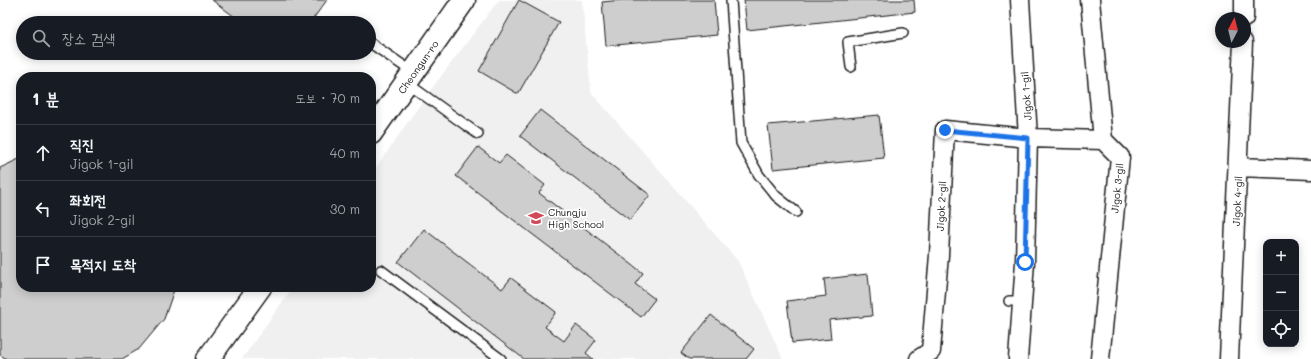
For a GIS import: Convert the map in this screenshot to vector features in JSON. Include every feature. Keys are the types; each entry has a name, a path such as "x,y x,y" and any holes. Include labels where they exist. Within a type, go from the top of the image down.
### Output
{"street":[{"name":"Cheongun-ro","path":"376,126 464,0"},
{"name":"Jigok 1-gil","path":"1018,359 1015,301 1025,262 1028,138 1020,0"},
{"path":"1028,138 1103,140 1090,0"},
{"path":"1244,0 1244,12"},
{"name":"Jigok 4-gil","path":"1229,359 1243,48"},
{"name":"Jigok 2-gil","path":"919,359 931,351 939,255 945,130 1028,138"},
{"name":"Jigok 3-gil","path":"1100,359 1120,157 1103,140"},
{"path":"1238,167 1311,170"},
{"path":"208,359 256,292"}],"lane":[{"path":"731,0 741,143 759,175 776,196 796,212"},
{"path":"851,67 848,42 903,34"},
{"path":"376,48 478,134"},
{"path":"381,270 501,359"}],"shaded area":[{"name":"Chungju High School","path":"499,0 582,0 591,92 738,261 783,359 242,359 289,292 376,292 376,168 426,96"}],"building":[{"path":"212,0 327,0 315,16 234,16"},
{"path":"519,0 559,22 518,94 479,71"},
{"path":"622,0 714,0 717,35 606,46 602,2"},
{"path":"744,0 914,0 915,12 747,30"},
{"path":"540,110 650,195 630,220 520,136"},
{"path":"879,115 884,158 773,169 768,125"},
{"path":"478,147 499,163 506,155 545,185 539,193 643,273 635,284 655,299 641,317 456,176"},
{"path":"16,160 16,292 173,292 164,319 139,349 122,359 7,359 0,355 0,168"},
{"path":"424,229 502,289 511,278 556,312 545,327 564,341 576,325 596,340 586,353 593,359 524,359 398,262"},
{"path":"868,274 872,316 829,320 831,339 792,343 787,301 826,296 824,279"},
{"path":"711,315 754,349 746,359 689,359 681,353"}],"place":[{"name":"Chungju High School","path":"536,218"}],"route":[{"path":"945,130 1028,138 1025,262"}]}
